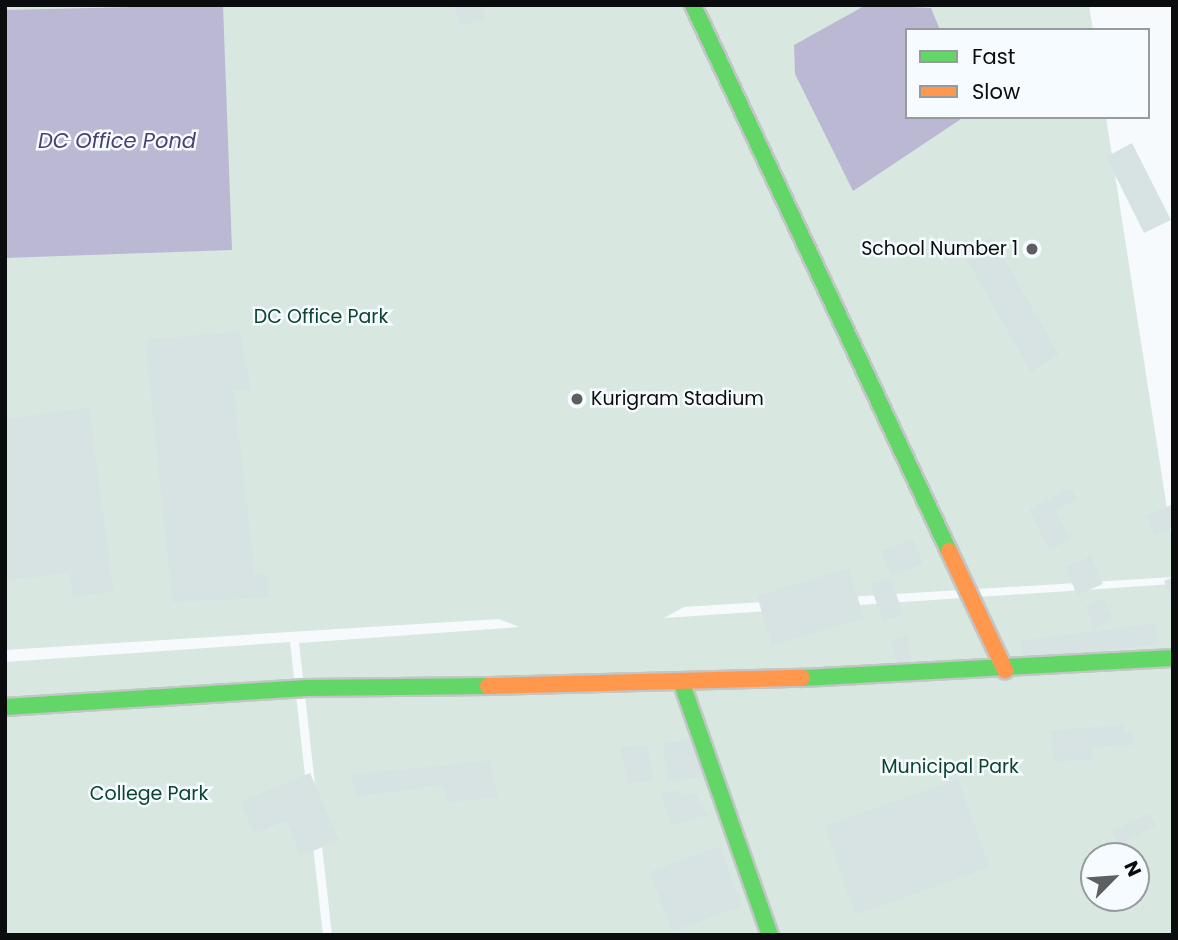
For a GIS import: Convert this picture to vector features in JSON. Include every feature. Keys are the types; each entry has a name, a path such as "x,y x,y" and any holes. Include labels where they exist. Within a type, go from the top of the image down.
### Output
{"main road":[{"path":"693,5 1005,670"},
{"path":"5,707 306,688 682,684 1005,670 1173,657"},
{"path":"682,684 770,935"}],"green space":[{"name":"DC Office Park","path":"5,5 1089,5 1093,28 905,28 905,119 1106,119 1173,547 1173,577 684,607 664,618 1173,584 1173,935 332,935 299,643 519,627 499,619 5,650"},
{"name":"College Park","path":"290,642 323,935 5,935 5,662"}],"water":[{"name":"DC Office Pond","path":"223,5 232,250 5,258 5,10"},
{"path":"866,5 931,8 939,28 905,28 905,119 961,119 853,191 795,74 794,45"}],"building":[{"path":"453,5 481,5 486,18 461,26"},
{"path":"1132,143 1171,220 1144,233 1106,157"},
{"path":"992,237 1059,355 1031,372 963,253"},
{"path":"240,331 251,390 234,390 255,574 268,575 269,598 172,602 145,340"},
{"path":"89,408 114,592 73,597 69,573 5,581 5,419"},
{"path":"1071,488 1077,500 1056,510 1070,540 1049,550 1029,509"},
{"path":"1173,504 1172,528 1154,535 1146,515"},
{"path":"913,539 923,564 891,577 881,551"},
{"path":"1091,556 1103,584 1077,595 1065,567"},
{"path":"849,568 864,618 772,646 757,596"},
{"path":"891,577 903,615 883,622 870,584"},
{"path":"1173,577 1173,603 1164,581"},
{"path":"1104,598 1113,619 1094,628 1085,606"},
{"path":"1156,623 1159,644 1023,662 1020,641"},
{"path":"907,636 912,664 898,666 891,640"},
{"path":"1124,725 1125,732 1133,732 1134,745 1092,748 1093,759 1053,762 1051,730"},
{"path":"699,737 704,778 666,781 663,743"},
{"path":"648,746 653,780 627,784 621,747"},
{"path":"490,760 498,797 447,803 443,785 357,797 351,775"},
{"path":"310,773 339,840 301,856 286,821 254,834 240,802"},
{"path":"958,779 990,867 855,915 825,826"},
{"path":"678,790 681,796 695,793 708,815 671,825 661,794"},
{"path":"1150,813 1156,826 1126,840 1127,842 1116,842 1111,831"},
{"path":"720,846 742,906 672,932 649,872"}],"traffic: fast":[{"path":"693,5 949,551"},
{"path":"802,678 1173,658"},
{"path":"682,684 770,935"},
{"path":"5,707 306,688 488,686"}],"traffic: slow":[{"path":"949,551 1005,670"},
{"path":"488,686 802,678"}],"place":[{"name":"School Number 1","path":"1032,249"},
{"name":"Kurigram Stadium","path":"577,399"}],"park label":[{"name":"Municipal Park","path":"950,767"}]}
